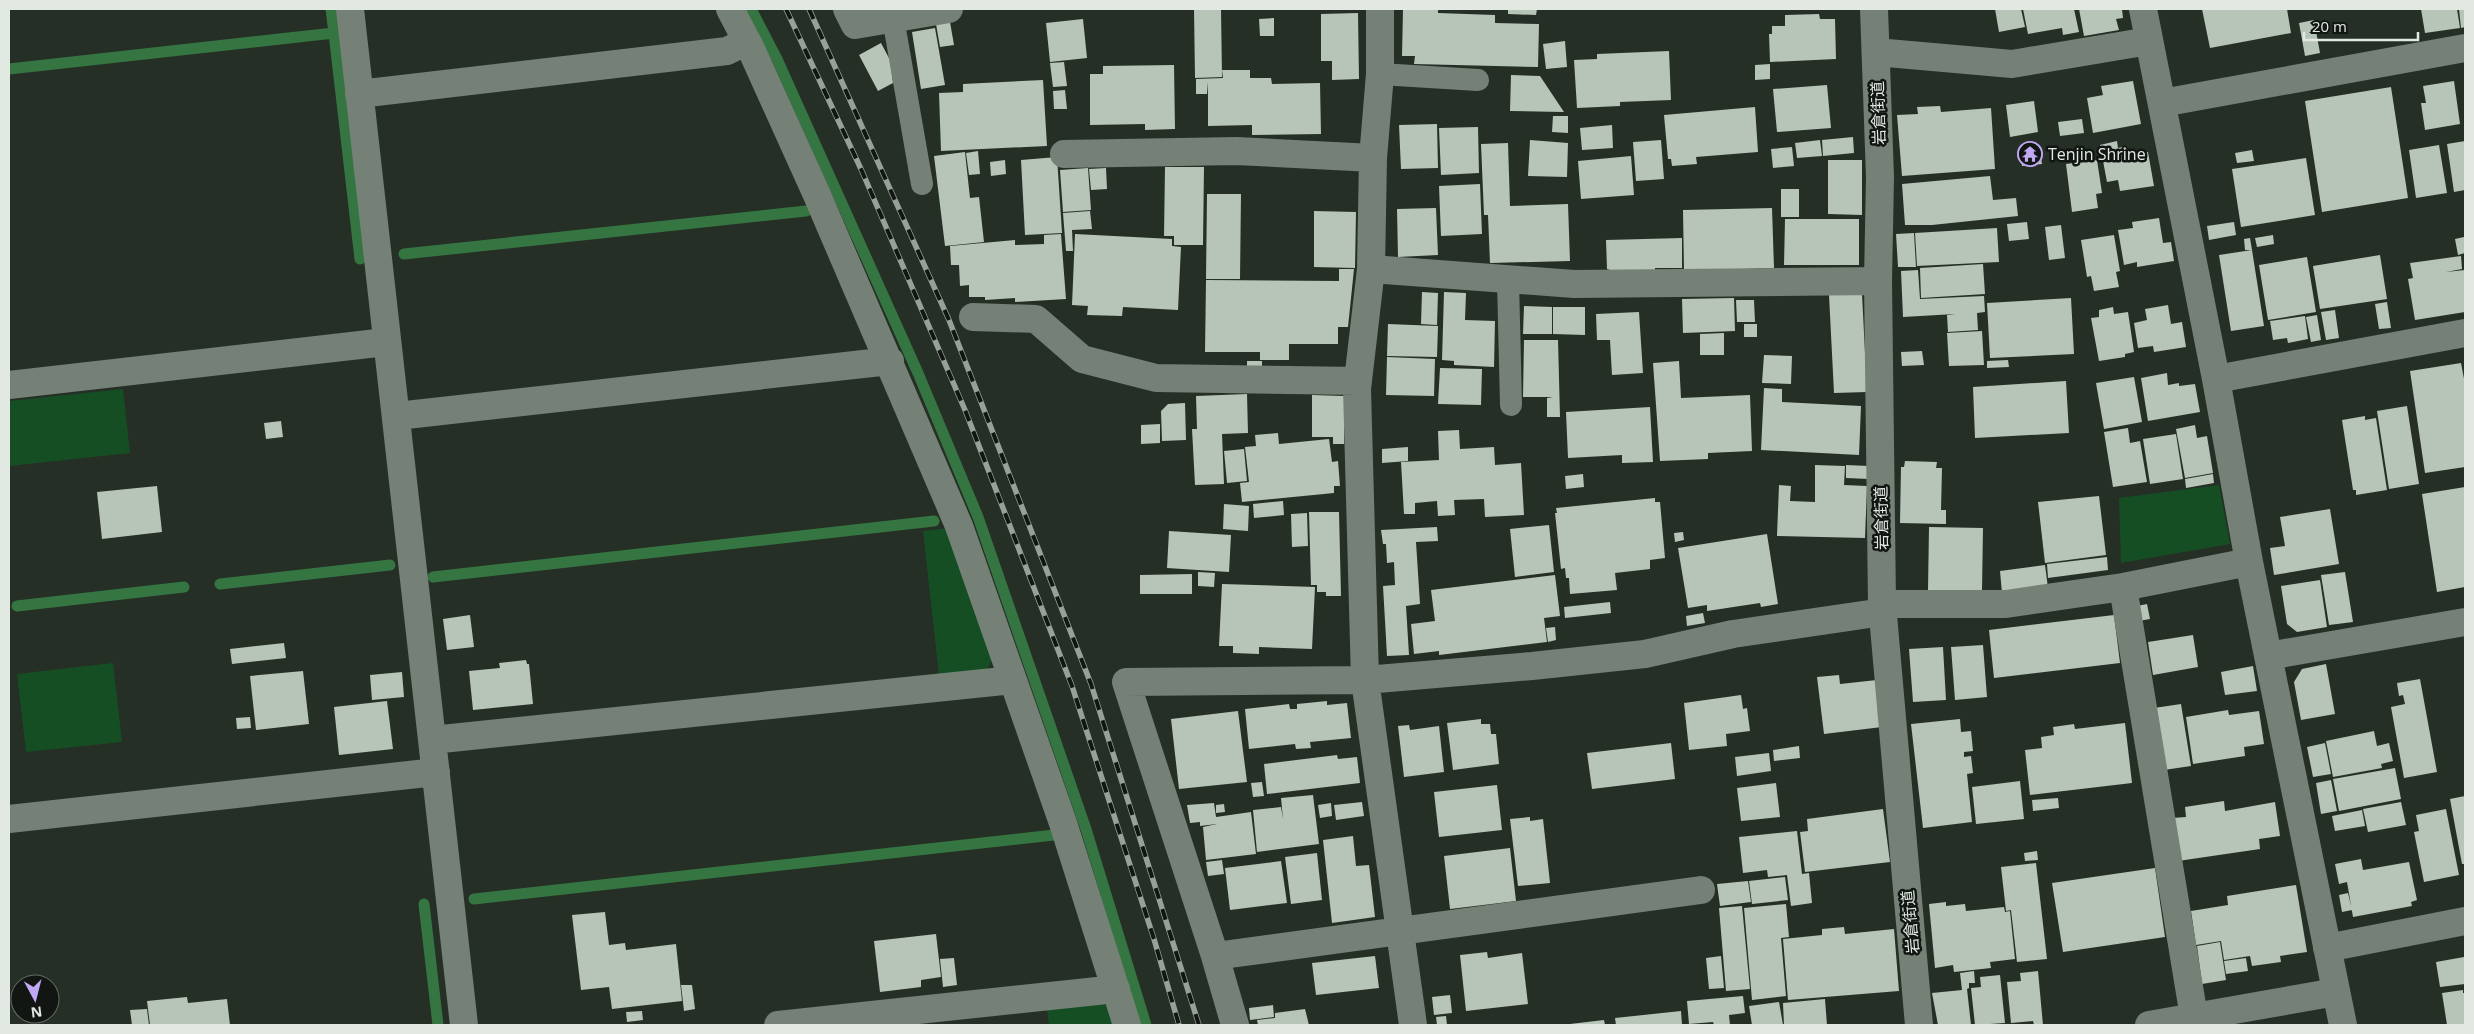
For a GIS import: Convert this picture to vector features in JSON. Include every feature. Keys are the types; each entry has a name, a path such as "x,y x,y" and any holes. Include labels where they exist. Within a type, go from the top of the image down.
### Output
{"street":[{"path":"350,9 464,1025"},
{"path":"730,9 747,41 890,361 959,526 1063,823 1127,1025"},
{"path":"847,9 855,25 949,9"},
{"path":"1380,9 1380,74 1373,158 1371,269 1358,382 1365,680 1413,1025"},
{"name":"岩倉街道","path":"1874,9 1880,177 1878,281 1883,608 1919,1025"},
{"path":"2143,9 2216,379 2249,562 2343,1025"},
{"path":"359,94 727,51 747,41"},
{"path":"1876,52 2012,64 2149,41"},
{"path":"2162,103 2465,48"},
{"path":"1064,154 1236,151 1373,158"},
{"path":"1371,269 1574,284 1878,281"},
{"path":"973,317 1036,318 1082,359 1156,378 1358,382"},
{"path":"2216,379 2465,334"},
{"path":"9,385 386,342"},
{"path":"397,416 890,361"},
{"path":"1235,1025 1215,956 1126,682 1365,680 1645,654 1733,634 1883,608 2006,604 2123,587 2249,562"},
{"path":"2123,587 2184,1021"},
{"path":"2268,656 2465,622"},
{"path":"432,740 1013,680"},
{"path":"9,819 436,772"},
{"path":"1215,956 1701,890"},
{"path":"2327,948 2465,921"},
{"path":"778,1025 1116,989"},
{"path":"2149,1025 2184,1021 2336,992"}],"lane":[{"path":"893,18 922,184"},
{"path":"1380,74 1478,80"},
{"path":"1508,280 1511,406"}],"green space":[{"path":"123,389 130,453 9,466 9,401"},
{"path":"2219,485 2230,544 2121,563 2119,498"},
{"path":"948,528 995,653 987,670 939,675 923,531"},
{"path":"113,663 122,742 26,752 17,674"},
{"path":"1105,1004 1116,1013 1120,1025 1049,1025 1047,1010"}],"building":[{"path":"1194,9 1221,9 1222,77 1195,78"},
{"path":"1403,9 1438,9 1438,13 1495,15 1495,23 1539,24 1538,67 1414,64 1415,56 1402,56"},
{"path":"1508,9 1537,9 1536,15 1508,14"},
{"path":"1995,9 2021,9 2025,27 1999,32"},
{"path":"2023,9 2074,9 2079,32 2063,35 2062,28 2028,34"},
{"path":"2079,9 2122,9 2123,18 2116,19 2119,30 2084,36"},
{"path":"2202,9 2287,9 2291,33 2210,48"},
{"path":"2421,9 2457,9 2460,28 2425,33"},
{"path":"2459,9 2465,9 2465,27 2461,28"},
{"path":"1358,13 1359,79 1332,80 1332,61 1321,61 1321,14"},
{"path":"1819,14 1820,19 1835,19 1836,59 1770,62 1769,34 1772,34 1772,26 1785,26 1785,15"},
{"path":"1274,18 1274,36 1260,36 1259,19"},
{"path":"1083,19 1087,58 1050,62 1046,23"},
{"path":"2314,20 2320,53 2305,56 2299,23"},
{"path":"950,22 954,45 940,47 936,24"},
{"path":"935,28 945,85 921,89 912,32"},
{"path":"1565,41 1567,67 1546,69 1543,44"},
{"path":"881,43 890,60 893,83 878,91 859,55"},
{"path":"1669,51 1671,100 1620,102 1620,106 1577,108 1574,60 1597,59 1597,54"},
{"path":"1064,62 1067,86 1053,87 1050,63"},
{"path":"1770,64 1770,79 1755,80 1755,65"},
{"path":"1174,65 1175,129 1145,130 1145,124 1090,125 1090,74 1103,74 1103,66"},
{"path":"1222,70 1250,70 1250,78 1271,78 1272,84 1320,83 1321,134 1252,135 1252,125 1208,126 1208,82 1207,94 1196,94 1196,79 1223,78"},
{"path":"1511,75 1540,76 1564,112 1510,111"},
{"path":"1043,80 1047,146 941,151 939,93 963,92 963,84"},
{"path":"2133,81 2141,124 2093,133 2087,98 2103,95 2101,86"},
{"path":"2454,81 2460,124 2425,130 2421,103 2426,103 2423,86"},
{"path":"1827,85 1831,128 1777,132 1773,89"},
{"path":"2391,87 2408,198 2322,212 2305,101"},
{"path":"1065,90 1067,109 1054,109 1053,91"},
{"path":"2034,101 2038,132 2010,137 2006,105"},
{"path":"1940,106 1941,112 1991,108 1995,169 1902,176 1897,115 1918,114 1917,107"},
{"path":"1755,107 1758,152 1696,157 1697,164 1672,166 1671,159 1668,159 1664,115"},
{"path":"1553,116 1568,116 1568,133 1552,132"},
{"path":"2082,119 2084,133 2060,136 2058,122"},
{"path":"1437,124 1438,168 1401,169 1399,125"},
{"path":"1612,125 1613,148 1582,150 1580,128"},
{"path":"1478,127 1479,173 1441,175 1439,128"},
{"path":"1853,137 1854,153 1823,156 1822,140"},
{"path":"1530,140 1568,143 1567,177 1528,176"},
{"path":"1661,140 1664,179 1636,181 1633,142"},
{"path":"1820,140 1822,156 1797,158 1795,143"},
{"path":"2117,141 2118,148 2127,146 2128,156 2148,152 2154,186 2120,191 2118,180 2107,182 2100,145"},
{"path":"2465,141 2465,190 2454,192 2447,144"},
{"path":"1508,143 1510,206 1568,204 1570,261 1490,263 1488,215 1484,215 1481,144"},
{"path":"2039,145 2042,164 2022,166 2020,147"},
{"path":"2439,145 2447,193 2416,198 2409,150"},
{"path":"1792,147 1794,166 1773,168 1771,149"},
{"path":"2252,150 2254,161 2237,163 2235,153"},
{"path":"978,151 980,174 969,175 966,153"},
{"path":"965,152 970,198 979,197 984,242 945,246 934,156"},
{"path":"1631,156 1634,195 1581,199 1578,161"},
{"path":"1057,157 1062,233 1025,235 1021,160"},
{"path":"2306,158 2315,215 2241,227 2232,169"},
{"path":"1005,160 1006,174 991,176 990,162"},
{"path":"1828,160 1862,160 1862,215 1828,214"},
{"path":"2097,160 2102,193 2096,194 2098,208 2072,212 2066,164"},
{"path":"1165,167 1204,167 1203,245 1174,245 1174,236 1164,236"},
{"path":"1088,168 1091,210 1063,212 1060,170"},
{"path":"1106,168 1107,189 1091,190 1089,169"},
{"path":"1990,176 1993,200 2016,198 2018,216 1932,225 1905,225 1902,184"},
{"path":"1480,184 1482,234 1441,236 1439,186"},
{"path":"1781,189 1799,189 1799,217 1781,217"},
{"path":"1207,194 1241,194 1240,279 1206,279"},
{"path":"1436,208 1438,255 1398,257 1397,209"},
{"path":"1772,208 1774,268 1684,271 1683,210"},
{"path":"1090,211 1092,229 1072,230 1073,251 1066,251 1063,213"},
{"path":"1314,211 1356,212 1355,268 1314,267"},
{"path":"2159,218 2163,243 2171,242 2174,261 2137,267 2137,262 2124,265 2118,230 2133,228 2132,222"},
{"path":"1785,219 1859,219 1859,265 1784,265"},
{"path":"2027,222 2029,239 2009,241 2007,224"},
{"path":"2234,222 2236,235 2209,240 2207,226"},
{"path":"2061,225 2065,258 2049,260 2045,227"},
{"path":"1997,228 1999,262 1917,266 1915,233"},
{"path":"1914,233 1916,267 1898,267 1896,234"},
{"path":"1061,234 1066,299 1015,302 1015,298 985,300 985,297 969,297 969,285 960,286 959,265 951,265 950,246 1015,240 1015,245 1044,244 1044,235"},
{"path":"1075,234 1172,239 1172,246 1181,247 1178,310 1123,307 1122,316 1087,315 1088,306 1072,305"},
{"path":"2114,235 2120,271 2116,272 2119,287 2094,291 2091,276 2087,277 2081,240"},
{"path":"2273,235 2274,244 2257,247 2255,238"},
{"path":"2464,237 2465,253 2458,255 2455,239"},
{"path":"1682,238 1682,268 1655,268 1655,273 1610,274 1610,270 1607,269 1606,240"},
{"path":"2250,238 2252,250 2245,250 2244,239"},
{"path":"2252,250 2264,326 2231,331 2219,255"},
{"path":"2380,255 2387,299 2320,309 2313,266"},
{"path":"2461,256 2462,269 2446,272 2465,270 2465,312 2415,320 2408,279 2413,278 2410,263"},
{"path":"2307,257 2316,312 2268,320 2259,265"},
{"path":"1983,264 1985,294 1921,298 1920,268"},
{"path":"1339,269 1354,269 1348,327 1338,327 1338,344 1289,344 1289,360 1260,360 1260,352 1205,352 1206,280 1339,281"},
{"path":"1918,270 1920,299 1984,296 1985,312 1977,313 1978,330 1948,332 1947,315 1955,314 1903,317 1901,271"},
{"path":"1422,292 1438,293 1437,325 1421,324"},
{"path":"1444,292 1466,293 1465,320 1495,321 1494,367 1454,365 1454,361 1442,360"},
{"path":"1862,294 1867,392 1834,393 1829,295"},
{"path":"1734,298 1735,331 1683,333 1682,299"},
{"path":"2071,298 2074,354 1990,358 1987,303"},
{"path":"1736,300 1754,300 1755,322 1737,322"},
{"path":"2387,302 2391,328 2379,329 2375,304"},
{"path":"2168,305 2171,324 2182,322 2186,347 2154,352 2153,346 2138,348 2134,323 2147,320 2145,309"},
{"path":"1524,306 1552,307 1552,334 1523,334"},
{"path":"1553,307 1585,307 1585,335 1553,334"},
{"path":"2113,307 2114,314 2128,312 2134,352 2125,354 2125,357 2099,361 2091,318 2099,317 2099,310"},
{"path":"2335,310 2339,338 2326,340 2321,312"},
{"path":"1639,312 1643,373 1612,375 1610,340 1597,340 1596,314"},
{"path":"2317,315 2321,340 2311,342 2306,317"},
{"path":"2305,316 2308,339 2288,343 2287,338 2273,340 2270,321"},
{"path":"1388,324 1438,326 1437,357 1387,356"},
{"path":"1744,324 1757,324 1757,337 1744,337"},
{"path":"1982,331 1984,365 1949,366 1947,333"},
{"path":"1724,333 1724,355 1700,355 1700,334"},
{"path":"1524,340 1558,340 1560,417 1547,417 1547,398 1553,397 1523,397"},
{"path":"1922,351 1924,365 1902,366 1901,352"},
{"path":"1764,355 1792,356 1791,384 1762,383"},
{"path":"1387,357 1435,359 1434,396 1386,395"},
{"path":"2008,360 2009,367 1987,368 1987,361"},
{"path":"1247,361 1262,361 1262,367 1247,367"},
{"path":"1679,361 1681,398 1750,395 1752,451 1708,453 1708,459 1660,461 1653,363"},
{"path":"2461,363 2465,384 2465,467 2425,473 2410,371"},
{"path":"1440,368 1482,369 1481,405 1438,404"},
{"path":"2167,373 2168,385 2179,383 2179,386 2195,384 2200,412 2148,421 2141,378"},
{"path":"2134,377 2142,422 2104,429 2096,383"},
{"path":"2066,381 2069,433 1975,438 1973,387"},
{"path":"1764,388 1782,389 1782,402 1861,406 1859,455 1761,450"},
{"path":"1247,394 1248,433 1222,434 1224,484 1195,485 1192,429 1197,429 1196,396"},
{"path":"1312,395 1344,396 1344,444 1333,444 1333,437 1312,437"},
{"path":"1185,403 1186,440 1162,441 1161,411 1168,404"},
{"path":"2407,406 2419,484 2389,489 2377,411"},
{"path":"1650,407 1653,462 1622,463 1622,455 1568,458 1566,412"},
{"path":"2365,416 2365,420 2376,418 2387,490 2356,495 2356,490 2353,490 2342,420"},
{"path":"281,421 283,437 266,439 264,423"},
{"path":"1160,424 1160,443 1141,444 1141,425"},
{"path":"2195,425 2197,438 2207,436 2213,473 2185,478 2176,429"},
{"path":"2128,428 2130,443 2140,441 2147,482 2113,487 2104,432"},
{"path":"1459,430 1460,449 1494,447 1495,465 1521,463 1524,515 1485,517 1484,499 1454,500 1455,515 1438,516 1437,501 1415,503 1415,514 1404,514 1401,462 1439,460 1438,431"},
{"path":"1278,433 1279,444 1329,439 1332,462 1338,461 1340,486 1334,486 1334,493 1242,502 1240,483 1249,482 1245,447 1256,446 1255,435"},
{"path":"2176,434 2183,479 2150,484 2143,439"},
{"path":"1408,447 1408,461 1382,463 1382,449"},
{"path":"1244,449 1247,481 1227,483 1224,451"},
{"path":"1905,461 1937,462 1936,468 1942,468 1941,510 1946,510 1946,524 1900,523 1901,467 1904,467"},
{"path":"1815,465 1845,466 1844,485 1867,486 1865,538 1777,536 1779,485 1791,486 1790,501 1815,502"},
{"path":"1846,465 1869,466 1869,479 1846,478"},
{"path":"1583,474 1584,487 1566,489 1565,476"},
{"path":"2213,474 2214,483 2186,488 2185,479"},
{"path":"157,486 162,532 102,539 97,492"},
{"path":"2465,487 2465,587 2437,592 2422,494"},
{"path":"2099,496 2106,555 2045,563 2038,502"},
{"path":"1655,498 1655,502 1660,502 1665,558 1650,560 1650,569 1615,573 1617,590 1570,594 1569,578 1566,578 1565,568 1561,569 1556,508"},
{"path":"1283,501 1284,515 1254,518 1253,504"},
{"path":"1224,504 1249,506 1248,531 1223,529"},
{"path":"2330,509 2339,564 2274,575 2270,548 2285,546 2280,517"},
{"path":"1309,512 1339,512 1341,596 1326,596 1326,592 1317,592 1317,585 1311,585"},
{"path":"1307,513 1308,546 1292,547 1291,514"},
{"path":"1549,525 1554,572 1515,577 1510,529"},
{"path":"1437,527 1438,541 1416,542 1420,604 1406,606 1409,655 1387,656 1383,586 1395,585 1394,562 1387,563 1386,544 1383,544 1381,530"},
{"path":"1929,527 1983,528 1982,591 1928,590"},
{"path":"1169,531 1231,535 1229,572 1167,568"},
{"path":"1683,532 1684,540 1675,542 1674,533"},
{"path":"1767,534 1778,604 1761,607 1760,603 1707,611 1707,605 1688,608 1678,548"},
{"path":"2107,557 2108,570 2048,578 2047,564"},
{"path":"2045,565 2048,588 2002,593 2000,571"},
{"path":"1198,572 1215,573 1214,587 1198,586"},
{"path":"2345,572 2353,622 2329,625 2321,575"},
{"path":"1192,574 1192,594 1140,594 1140,575"},
{"path":"1555,575 1560,616 1544,618 1547,642 1439,655 1439,651 1414,654 1411,624 1435,621 1431,590"},
{"path":"2320,580 2327,627 2297,632 2287,624 2281,586"},
{"path":"1222,584 1315,587 1312,649 1259,647 1259,654 1233,653 1233,646 1219,646"},
{"path":"1610,602 1611,613 1565,618 1564,607"},
{"path":"2147,604 2150,619 2139,621 2137,606"},
{"path":"1703,613 1705,623 1687,626 1686,616"},
{"path":"470,615 474,647 447,650 443,619"},
{"path":"2114,615 2120,663 1994,678 1989,630"},
{"path":"1555,627 1556,640 1548,642 1546,628"},
{"path":"2193,635 2198,667 2153,675 2148,642"},
{"path":"284,643 286,658 232,664 230,649"},
{"path":"1983,645 1987,697 1955,700 1951,647"},
{"path":"1943,647 1946,700 1913,702 1909,649"},
{"path":"526,660 527,664 529,664 533,704 473,710 469,671 500,668 499,663"},
{"path":"2326,664 2335,714 2301,720 2294,682 2302,669"},
{"path":"2253,666 2257,691 2225,695 2221,672"},
{"path":"303,671 309,724 256,730 250,676"},
{"path":"402,672 404,697 372,700 370,675"},
{"path":"1839,675 1840,684 1877,680 1882,727 1824,734 1817,677"},
{"path":"2420,679 2437,772 2404,778 2391,707 2405,704 2403,695 2399,696 2397,683"},
{"path":"1741,695 1743,709 1747,708 1750,731 1726,734 1727,746 1689,750 1684,703"},
{"path":"387,701 393,749 339,755 334,707"},
{"path":"1327,701 1327,705 1347,703 1351,738 1310,742 1311,748 1296,749 1295,744 1249,749 1245,709 1289,704 1290,709 1297,709 1297,704"},
{"path":"2181,704 2191,766 2164,770 2154,708"},
{"path":"2228,710 2229,715 2259,711 2264,744 2244,747 2245,756 2193,764 2186,717"},
{"path":"1238,711 1247,782 1179,789 1171,719"},
{"path":"250,717 251,728 237,729 236,718"},
{"path":"1481,719 1481,724 1490,724 1491,734 1496,734 1499,764 1453,770 1447,723"},
{"path":"1960,719 1961,732 1971,731 1973,751 1964,752 1964,757 1971,756 1973,773 1967,774 1972,822 1923,828 1911,724"},
{"path":"2125,723 2132,783 2030,795 2025,750 2042,748 2041,737 2054,735 2053,727 2074,724 2075,729"},
{"path":"1409,725 1410,730 1439,726 1444,772 1404,777 1398,726"},
{"path":"2374,731 2377,746 2389,743 2393,761 2381,764 2382,768 2333,777 2326,741"},
{"path":"1671,743 1675,779 1592,789 1587,753"},
{"path":"2325,743 2331,774 2313,777 2307,747"},
{"path":"1799,746 1800,758 1774,761 1773,750"},
{"path":"1769,753 1771,771 1737,776 1735,757"},
{"path":"1337,755 1338,759 1357,757 1360,783 1267,794 1264,764"},
{"path":"2395,768 2401,799 2339,811 2333,779"},
{"path":"2331,780 2337,811 2321,814 2316,783"},
{"path":"2020,781 2024,819 1976,824 1972,787"},
{"path":"1262,782 1264,796 1253,797 1251,783"},
{"path":"1776,783 1780,817 1741,821 1737,788"},
{"path":"1497,785 1502,830 1439,837 1434,792"},
{"path":"1313,795 1319,844 1257,852 1253,810 1281,807 1283,819 1281,798"},
{"path":"2465,796 2465,864 2462,864 2450,799"},
{"path":"2058,798 2059,808 2033,811 2032,800"},
{"path":"2224,801 2225,811 2275,802 2280,836 2259,839 2260,849 2178,861 2172,818 2186,817 2185,807"},
{"path":"1362,802 1364,816 1336,820 1334,805"},
{"path":"2401,802 2406,825 2368,832 2363,809"},
{"path":"1214,803 1216,817 1251,812 1256,854 1206,860 1203,827 1217,824 1200,826 1200,822 1190,823 1187,805"},
{"path":"1331,803 1332,816 1320,818 1318,805"},
{"path":"1224,804 1225,812 1216,813 1216,805"},
{"path":"1883,809 1890,862 1805,872 1800,832 1808,831 1807,819"},
{"path":"2446,809 2459,875 2424,882 2414,832 2419,831 2416,815"},
{"path":"2362,810 2365,826 2335,831 2332,816"},
{"path":"1530,817 1530,821 1543,819 1550,883 1518,886 1510,819"},
{"path":"1797,831 1802,874 1809,873 1812,903 1791,906 1787,875 1768,877 1767,870 1743,873 1739,837"},
{"path":"1353,836 1356,866 1369,865 1375,917 1332,923 1323,840"},
{"path":"1510,848 1516,901 1450,909 1444,856"},
{"path":"2037,851 2038,860 2025,861 2024,853"},
{"path":"1317,853 1322,900 1291,904 1285,857"},
{"path":"2361,859 2363,870 2409,862 2417,900 2411,902 2412,906 2353,917 2347,882 2339,884 2335,864"},
{"path":"1222,860 1224,874 1208,876 1206,862"},
{"path":"1281,861 1287,903 1230,910 1225,868"},
{"path":"2036,863 2047,959 2017,962 2011,910 2006,911 2001,867"},
{"path":"2155,868 2165,937 2063,952 2052,883"},
{"path":"1785,877 1788,900 1752,904 1749,881"},
{"path":"1748,881 1751,902 1720,906 1717,884"},
{"path":"2296,885 2307,952 2280,956 2281,962 2252,966 2250,956 2224,960 2221,941 2196,945 2191,911 2228,905 2227,896"},
{"path":"2348,893 2352,910 2342,912 2339,895"},
{"path":"1946,902 1946,906 1965,904 1966,911 2004,907 2005,912 2010,911 2015,959 1990,962 1991,968 1954,972 1953,965 1935,968 1929,904"},
{"path":"1786,904 1789,937 1781,938 1786,996 1752,1000 1744,908"},
{"path":"1742,906 1750,989 1726,991 1719,908"},
{"path":"605,912 609,945 625,943 626,950 676,944 682,1001 612,1009 609,987 581,990 572,915"},
{"path":"1844,927 1845,934 1894,929 1899,991 1788,1000 1783,939 1822,935 1822,929"},
{"path":"936,934 941,977 921,980 921,987 880,992 874,941"},
{"path":"2220,942 2226,980 2202,984 2197,946"},
{"path":"1487,952 1488,958 1522,953 1528,1004 1466,1011 1460,955"},
{"path":"1375,956 1379,988 1316,995 1312,963"},
{"path":"1721,956 1724,988 1709,989 1706,958"},
{"path":"2464,957 2465,984 2440,987 2436,962"},
{"path":"954,958 957,985 943,987 940,959"},
{"path":"2246,958 2248,971 2226,974 2224,961"},
{"path":"1974,971 1975,983 1969,983 1969,988 1967,989 1971,1025 1938,1025 1932,993 1962,990 1960,973"},
{"path":"2038,971 2043,1025 2034,1025 2033,1021 2011,1023 2007,982 2021,981 2020,973"},
{"path":"2000,975 2005,1023 1975,1025 1971,988 1981,987 1980,977"},
{"path":"681,985 692,985 695,1009 684,1011"},
{"path":"2463,990 2463,993 2465,993 2465,1025 2447,1025 2442,993"},
{"path":"1450,995 1452,1013 1434,1015 1432,997"},
{"path":"1743,996 1745,1013 1729,1015 1730,1025 1714,1025 1713,1022 1689,1024 1687,1001"},
{"path":"187,997 188,1003 227,999 230,1025 150,1025 147,1001"},
{"path":"1825,999 1827,1025 1784,1025 1783,1003"},
{"path":"1779,1002 1783,1025 1752,1025 1749,1006"},
{"path":"1273,1005 1274,1017 1250,1020 1249,1008"},
{"path":"147,1009 149,1025 132,1025 130,1010"},
{"path":"1305,1009 1309,1025 1258,1025 1257,1020 1275,1018 1275,1013"},
{"path":"642,1011 643,1020 627,1022 626,1012"},
{"path":"1681,1011 1682,1025 1616,1025 1615,1018"},
{"path":"1446,1016 1447,1025 1437,1025 1436,1017"},
{"path":"1604,1020 1605,1025 1570,1025 1570,1024"}],"waterway":[{"path":"9,69 334,33 331,9"},
{"path":"751,9 777,59 918,373 978,517 1086,829 1146,1025"},
{"path":"334,33 360,259"},
{"path":"404,254 806,211"},
{"path":"433,577 934,521"},
{"path":"220,584 390,565"},
{"path":"17,606 184,587"},
{"path":"474,899 1054,835"},
{"path":"424,904 438,1025"}],"railway":[{"path":"786,9 861,169 965,410 1072,686 1154,939 1179,1025"},
{"path":"809,9 949,320 1091,684 1199,1025"}],"place":[{"name":"Tenjin Shrine","path":"2030,154"}]}
